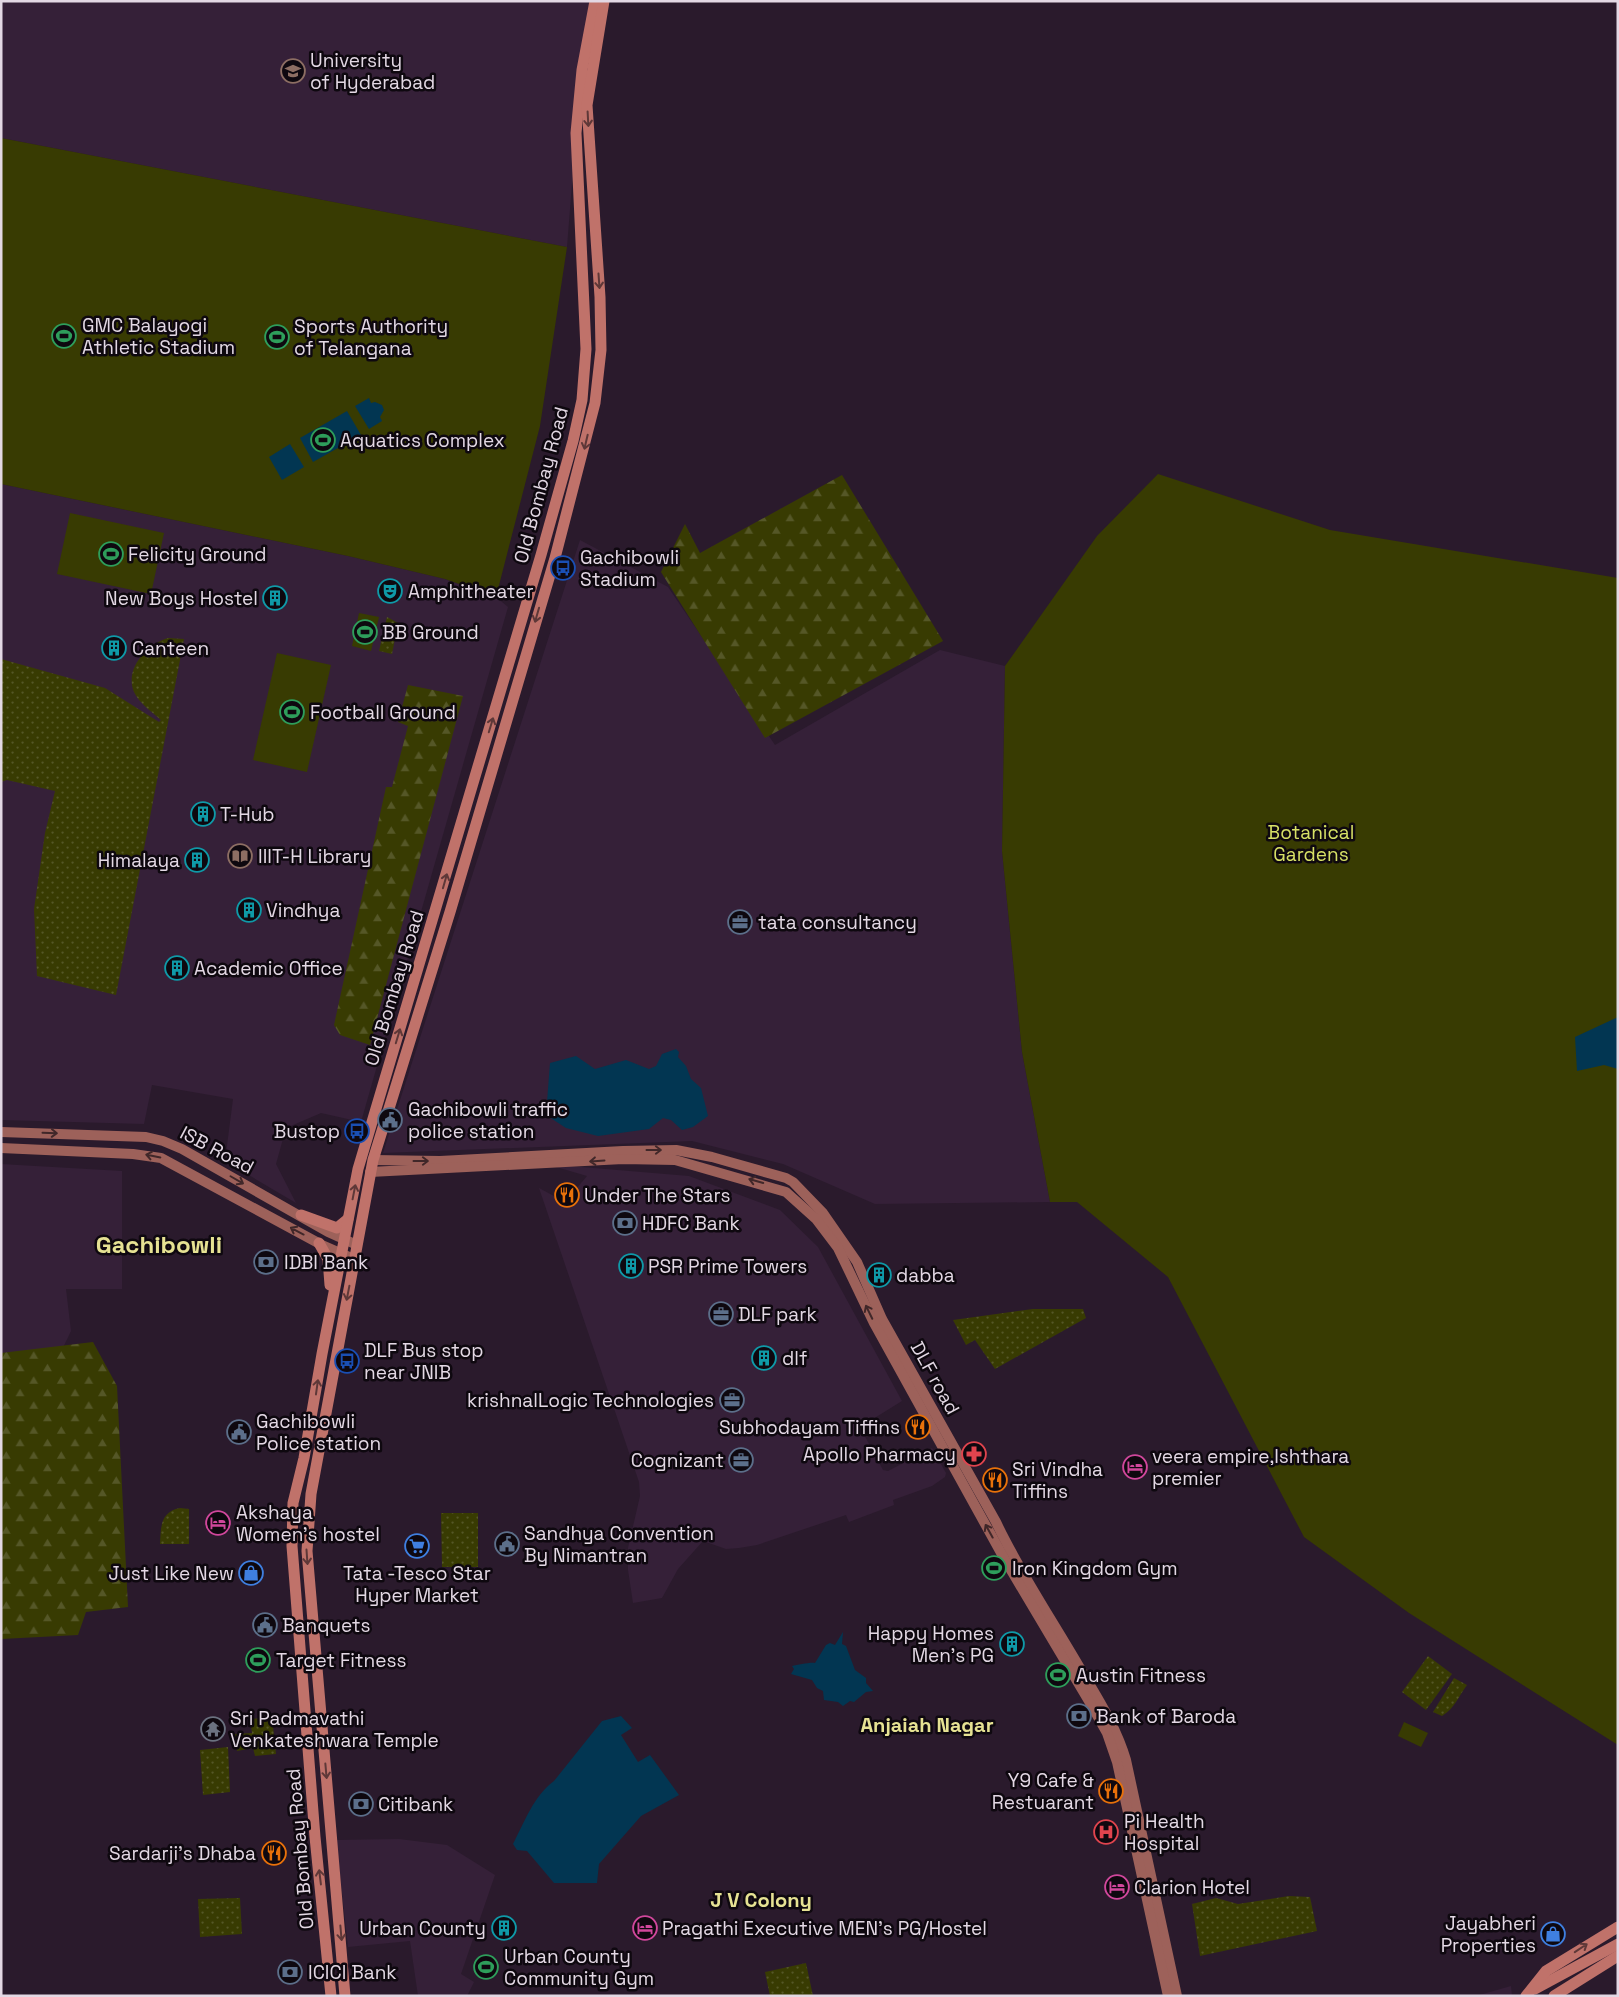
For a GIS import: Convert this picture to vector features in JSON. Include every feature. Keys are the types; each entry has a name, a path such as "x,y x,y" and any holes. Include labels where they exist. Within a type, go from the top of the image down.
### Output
{"main road":[{"name":"Old Bombay Road","path":"330,1996 315,1837 292,1546 293,1503 358,1169 372,1116 426,944 533,582 573,441 582,400 586,349 576,133 582,70 595,1"},
{"name":"Old Bombay Road","path":"345,1996 307,1551 307,1525 314,1477 372,1166 546,586 586,444 595,403 601,350 600,284 587,105 591,71 604,1"},
{"path":"533,582 546,586"},
{"name":"ISB Road","path":"1,1132 146,1137 163,1141 182,1149 344,1240 357,1245"},
{"path":"17,1132 17,1148"},
{"name":"ISB Road","path":"1,1148 134,1154 161,1158 320,1243 354,1259"},
{"name":"DLF road","path":"372,1166 623,1150 676,1150 712,1157 786,1178 793,1182 823,1213 857,1262 882,1319 996,1522 1012,1556 1035,1590 1115,1729 1126,1760 1177,1996"},
{"path":"372,1166 623,1159 675,1160 781,1188 816,1219 838,1248 874,1322 1005,1560 1107,1733 1118,1762 1168,1996"},
{"path":"781,1188 786,1178"},
{"path":"301,1215 337,1228 349,1218"},
{"path":"320,1243 329,1266 330,1309"},
{"path":"300,1474 314,1477"},
{"path":"1527,1994 1546,1971 1589,1942 1618,1927"},
{"path":"1527,1994 1618,1944"},
{"path":"1554,1996 1618,1956"}],"shaded area":[{"name":"University of Hyderabad","path":"1,1 595,1 576,133 567,247 1,138"},
{"path":"1,484 348,556 445,579 496,597 508,607 361,1122 321,1113 286,1128 276,1164 296,1203 225,1161 233,1099 152,1085 144,1124 1,1120"},
{"path":"580,540 668,587 775,745 940,650 1005,666 1002,851 1022,1052 1050,1202 875,1204 783,1164 692,1141 383,1153"},
{"path":"1,1164 122,1171 122,1289 66,1289 71,1331 42,1391 1,1400"},
{"path":"546,1164 689,1176 780,1210 818,1247 902,1401 860,1427 883,1470 888,1471 932,1448 946,1473 945,1477 932,1486 893,1500 894,1505 849,1522 846,1515 757,1545 739,1548 726,1549 703,1541 678,1569 662,1598 633,1603 628,1570 628,1548 640,1496 639,1482 539,1188 565,1202 587,1176"},
{"path":"399,1839 447,1845 495,1875 461,1974 474,1982 467,1996 418,1996 410,1941 348,1947 336,1840"},
{"path":"1511,1986 1512,1996 1476,1996"}],"green space":[{"name":"Sports Authority of Telangana","path":"1,138 567,247 540,426 496,597 445,579 348,556 1,484"},
{"name":"Botanical Gardens","path":"1158,474 1330,530 1618,578 1618,1745 1409,1613 1304,1537 1168,1277 1077,1202 1050,1202 1022,1052 1002,851 1005,666 1097,536"},
{"path":"842,475 943,641 765,738 661,572 685,524 700,553"},
{"name":"Felicity Ground","path":"70,513 164,533 151,594 57,574"},
{"name":"BB Ground","path":"359,613 379,617 371,651 352,646"},
{"path":"387,617 398,623 392,654 379,651"},
{"path":"168,638 184,639 116,995 37,976 34,909 45,833 55,791 7,780 1,782 1,659 105,688 159,722 161,720 136,696 132,683 132,674 135,666 146,651"},
{"name":"Football Ground","path":"277,653 331,665 307,772 253,760"},
{"path":"408,685 463,696 370,1045 340,1035 334,1025 386,787 392,787 408,726 398,722"},
{"path":"1033,1309 1083,1309 1086,1318 995,1369 975,1340 966,1345 953,1320"},
{"path":"93,1342 117,1386 128,1607 86,1612 78,1635 1,1639 1,1353"},
{"path":"180,1508 189,1509 189,1544 160,1544 161,1526 165,1517 173,1510"},
{"path":"441,1513 478,1513 478,1567 442,1567"},
{"path":"1428,1656 1452,1674 1426,1710 1402,1692"},
{"path":"1454,1678 1467,1685 1446,1713 1442,1716 1433,1712"},
{"path":"272,1717 276,1754 255,1756 253,1748 237,1751 235,1734 252,1733 250,1719"},
{"path":"1404,1722 1428,1733 1421,1747 1398,1736"},
{"path":"228,1747 230,1792 203,1795 200,1750"},
{"path":"1289,1896 1310,1897 1317,1931 1200,1956 1192,1904 1216,1898 1238,1904"},
{"path":"240,1898 242,1934 200,1937 198,1899"},
{"path":"806,1963 813,1996 770,1996 765,1972"}],"water":[{"path":"369,398 371,403 375,402 382,405 384,410 380,417 382,421 369,429 355,406"},
{"path":"347,411 361,435 313,462 300,438"},
{"path":"290,444 304,467 282,480 269,457"},
{"path":"1618,1017 1618,1069 1604,1065 1577,1071 1575,1037"},
{"path":"676,1049 679,1052 678,1057 686,1066 691,1079 701,1088 708,1116 693,1127 682,1130 671,1120 663,1118 649,1129 598,1136 566,1128 546,1115 550,1063 576,1056 595,1069 626,1060 649,1069 656,1066 662,1054"},
{"path":"843,1632 842,1644 846,1646 855,1670 866,1678 866,1683 873,1691 866,1692 854,1702 850,1701 843,1706 838,1702 824,1700 823,1691 817,1688 812,1680 791,1674 794,1669 792,1666 815,1663 826,1645 830,1643 835,1645"},
{"path":"621,1716 632,1728 621,1735 638,1762 650,1755 679,1795 641,1816 599,1864 597,1883 554,1883 527,1851 517,1850 513,1844 540,1794 554,1781 602,1721"}],"place":[{"name":"University of Hyderabad","path":"293,71"},
{"name":"GMC Balayogi Athletic Stadium","path":"64,336"},
{"name":"Sports Authority of Telangana","path":"277,337"},
{"name":"Aquatics Complex","path":"323,440"},
{"name":"Felicity Ground","path":"111,554"},
{"name":"Gachibowli Stadium","path":"563,568"},
{"name":"Amphitheater","path":"390,591"},
{"name":"New Boys Hostel","path":"275,598"},
{"name":"BB Ground","path":"365,632"},
{"name":"Canteen","path":"114,648"},
{"name":"Football Ground","path":"292,712"},
{"name":"T-Hub","path":"203,814"},
{"name":"IIIT-H Library","path":"240,856"},
{"name":"Himalaya","path":"197,860"},
{"name":"Vindhya","path":"249,910"},
{"name":"tata consultancy","path":"740,922"},
{"name":"Academic Office","path":"177,968"},
{"name":"Gachibowli traffic police station","path":"390,1120"},
{"name":"Bustop","path":"357,1131"},
{"name":"Under The Stars","path":"567,1195"},
{"name":"HDFC Bank","path":"625,1223"},
{"name":"IDBI Bank","path":"266,1262"},
{"name":"PSR Prime Towers","path":"631,1266"},
{"name":"dabba","path":"879,1275"},
{"name":"DLF park","path":"721,1314"},
{"name":"dlf","path":"764,1358"},
{"name":"DLF Bus stop near JNIB","path":"347,1361"},
{"name":"krishnalLogic Technologies","path":"732,1400"},
{"name":"Subhodayam Tiffins","path":"918,1427"},
{"name":"Gachibowli Police station","path":"239,1432"},
{"name":"Apollo Pharmacy","path":"974,1454"},
{"name":"Cognizant","path":"741,1460"},
{"name":"veera empire,Ishthara premier","path":"1135,1467"},
{"name":"Sri Vindha Tiffins","path":"995,1480"},
{"name":"Akshaya Women's hostel","path":"218,1523"},
{"name":"Sandhya Convention By Nimantran","path":"507,1544"},
{"name":"Tata -Tesco Star Hyper Market","path":"417,1546"},
{"name":"Iron Kingdom Gym","path":"994,1568"},
{"name":"Just Like New","path":"251,1573"},
{"name":"Banquets","path":"265,1625"},
{"name":"Happy Homes Men's PG","path":"1012,1644"},
{"name":"Target Fitness","path":"258,1660"},
{"name":"Austin Fitness","path":"1058,1675"},
{"name":"Bank of Baroda","path":"1079,1716"},
{"name":"Sri Padmavathi Venkateshwara Temple","path":"213,1729"},
{"name":"Y9 Cafe & Restuarant","path":"1111,1791"},
{"name":"Citibank","path":"361,1804"},
{"name":"Pi Health Hospital","path":"1106,1832"},
{"name":"Sardarji's Dhaba","path":"274,1853"},
{"name":"Clarion Hotel","path":"1117,1887"},
{"name":"Urban County","path":"504,1928"},
{"name":"Pragathi Executive MEN's PG/Hostel","path":"645,1928"},
{"name":"Jayabheri Properties","path":"1553,1934"},
{"name":"Urban County Community Gym","path":"486,1967"},
{"name":"ICICI Bank","path":"290,1972"}],"district":[{"name":"Gachibowli","path":"159,1244"},
{"name":"Anjaiah Nagar","path":"927,1725"},
{"name":"J V Colony","path":"761,1900"}]}
